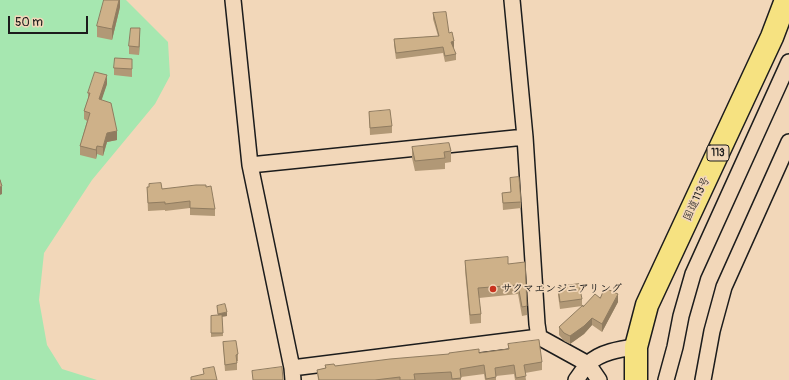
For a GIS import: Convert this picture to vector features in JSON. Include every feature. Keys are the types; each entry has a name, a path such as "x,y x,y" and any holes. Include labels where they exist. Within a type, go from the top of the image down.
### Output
{"highway":[{"name":"国道113号","path":"636,380 636,347 647,304 772,38 786,0"}],"street":[{"path":"233,0 250,166 292,374 539,337 588,364 599,380"},
{"path":"512,0 525,137 539,337"},
{"path":"666,380 676,347 681,316 693,274 789,62"},
{"path":"250,166 525,137"},
{"path":"703,380 712,331 724,287 789,142"},
{"path":"576,380 588,364 602,355 616,350 636,347"}],"green space":[{"path":"0,0 126,0 168,42 170,76 155,104 92,180 44,253 39,300 47,345 62,369 97,380 0,380"}],"building":[{"path":"104,0 119,0 112,29 97,26"},
{"path":"446,12 449,33 452,32 454,41 451,42 456,54 445,56 443,47 396,53 394,39 439,36 433,13"},
{"path":"131,28 140,28 139,47 129,46"},
{"path":"115,58 132,59 132,69 114,68"},
{"path":"95,72 107,75 99,99 111,103 117,131 107,133 103,147 97,146 96,150 80,146 90,113 84,111"},
{"path":"390,110 392,126 370,128 369,112"},
{"path":"449,143 451,151 444,152 445,158 415,161 412,147"},
{"path":"519,177 521,202 503,203 502,193 511,192 510,178"},
{"path":"161,183 162,189 196,185 206,185 206,187 211,186 215,209 190,208 190,201 165,204 165,202 148,203 147,187 149,187 149,184"},
{"path":"508,257 508,264 525,262 527,306 522,307 518,285 478,288 481,314 470,315 465,261"},
{"path":"579,284 582,299 560,302 558,287"},
{"path":"605,288 618,294 602,324 592,318 570,336 564,333 559,327 583,305 583,307 595,294 600,298"},
{"path":"225,304 227,312 218,314 217,306"},
{"path":"222,315 223,333 211,333 211,316"},
{"path":"539,340 542,362 524,365 526,376 516,378 514,365 495,368 496,377 486,379 484,365 460,369 461,378 452,379 451,372 414,374 415,380 400,380 400,377 375,380 319,380 317,370 326,368 325,365 334,364 335,366 390,359 449,354 479,349 479,353 509,349 508,344"},
{"path":"236,341 238,354 236,355 237,363 225,365 223,342"},
{"path":"214,367 217,380 191,380 191,377 204,374 203,369"},
{"path":"282,367 283,380 253,380 252,371"}],"place":[{"name":"サクマエンジニアリング","path":"493,289"}]}
